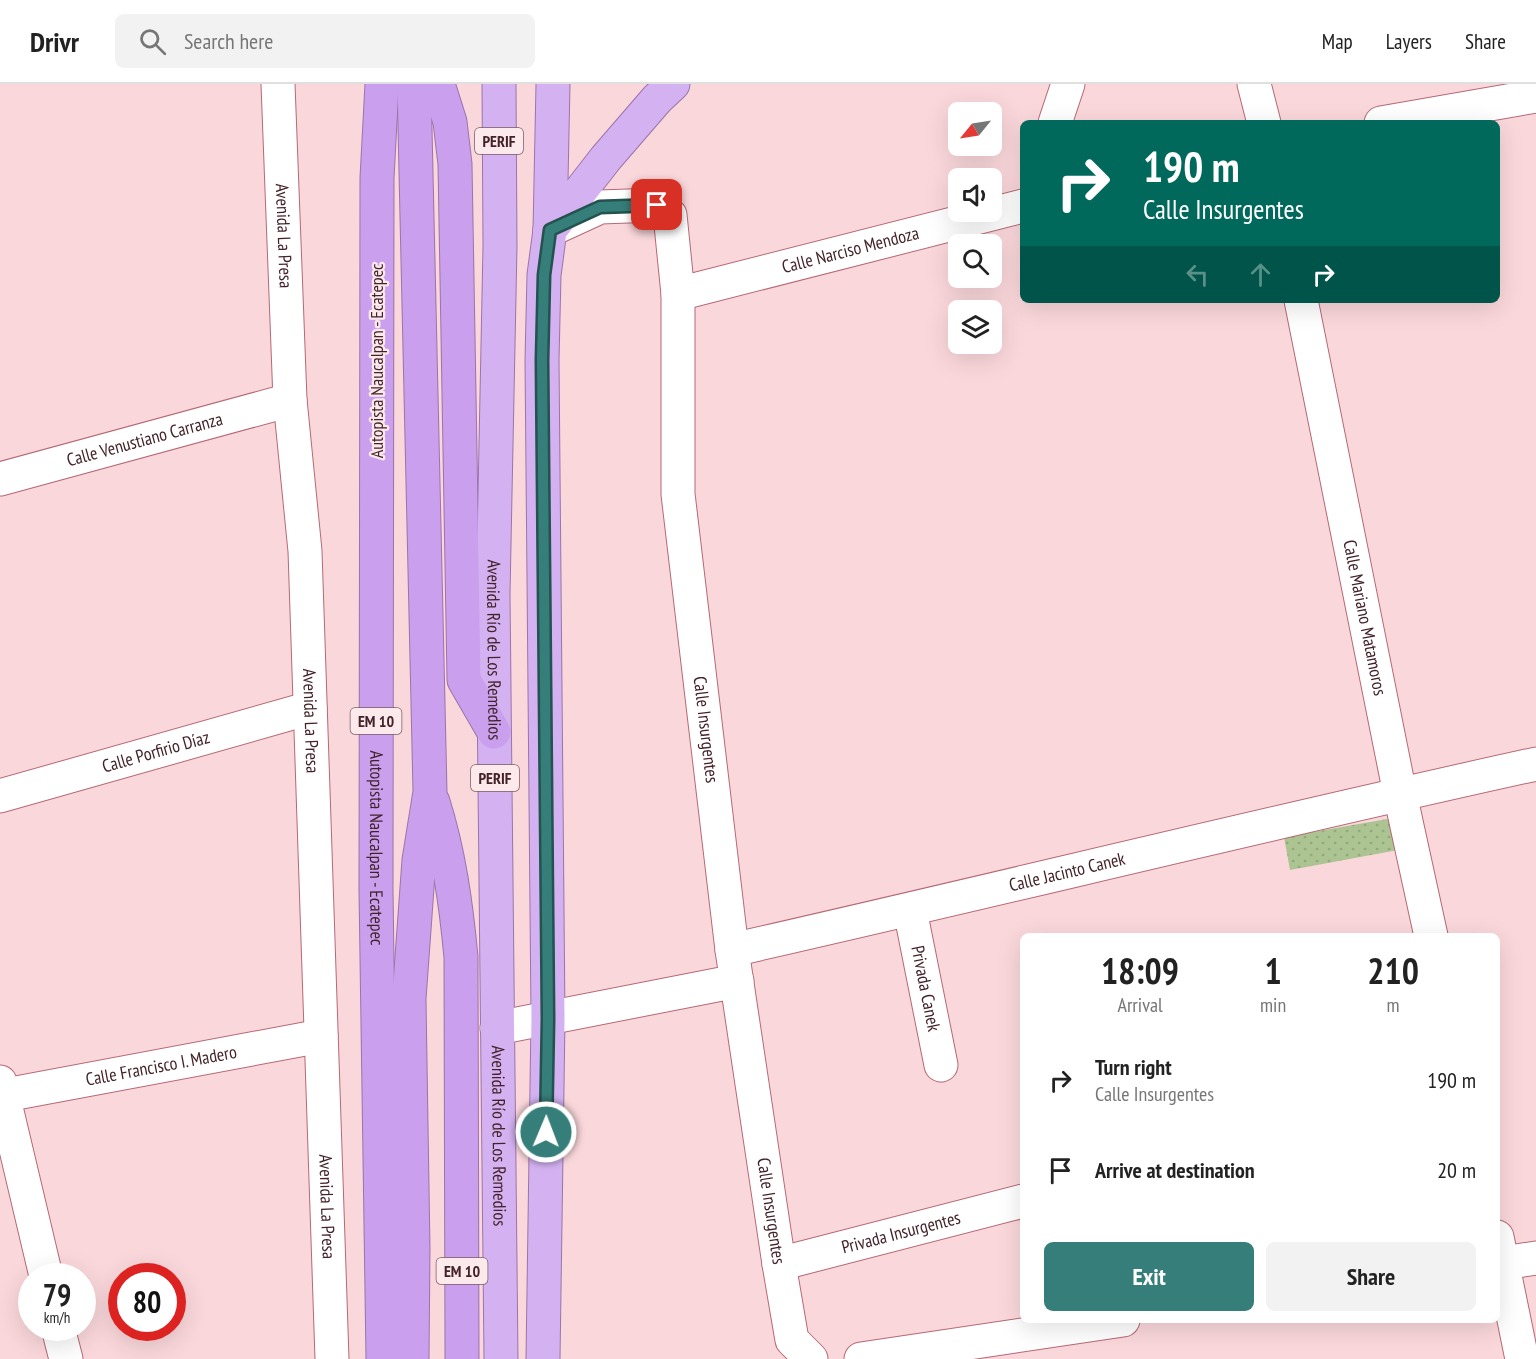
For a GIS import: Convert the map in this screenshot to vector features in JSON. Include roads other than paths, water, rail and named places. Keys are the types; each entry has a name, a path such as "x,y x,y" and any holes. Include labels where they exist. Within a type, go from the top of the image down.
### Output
{"highway":[{"path":"360,84 377,178"},
{"name":"Autopista Naucalpan - Ecatepec","path":"382,84 377,178 376,891 383,1359"},
{"name":"Autopista Naucalpan - Ecatepec","path":"412,1359 413,1249 409,999 419,860 430,792 414,84"},
{"path":"438,84 450,122 455,164 464,680 494,732"},
{"name":"Avenida Río de Los Remedios","path":"499,84 500,246 493,594 501,1359"},
{"name":"PERIF","path":"543,1359 548,1019 542,360 544,275 550,230 553,84"},
{"path":"550,230 606,158 673,84"},
{"name":"Autopista Naucalpan - Ecatepec","path":"430,792 443,834 451,876 461,957 462,1359"}],"street":[{"name":"Avenida La Presa","path":"278,84 290,400 305,551 332,1359"},
{"path":"1056,120 1068,84"},
{"path":"1254,84 1263,120"},
{"path":"1398,120 1536,96"},
{"name":"Calle Insurgentes","path":"550,230 600,207 657,205 670,215 678,294 678,494 735,966 792,1340 811,1359"},
{"name":"Calle Narciso Mendoza","path":"678,294 1020,207"},
{"name":"Calle Mariano Matamoros","path":"1302,303 1400,794 1430,933"},
{"name":"Calle Venustiano Carranza","path":"0,479 290,400"},
{"name":"Calle Porfirio Díaz","path":"0,796 310,708"},
{"name":"Calle Jacinto Canek","path":"497,1028 548,1019 735,966 910,910 1536,764"},
{"name":"Privada Canek","path":"910,910 941,1065"},
{"name":"Calle Francisco I. Madero","path":"1,1092 321,1036"},
{"path":"1,1092 43,1263"},
{"name":"Privada Insurgentes","path":"779,1264 1020,1202"},
{"path":"1500,1255 1536,1258"},
{"path":"1500,1260 1522,1359"},
{"path":"861,1359 1103,1323"},
{"path":"61,1341 66,1359"}]}
